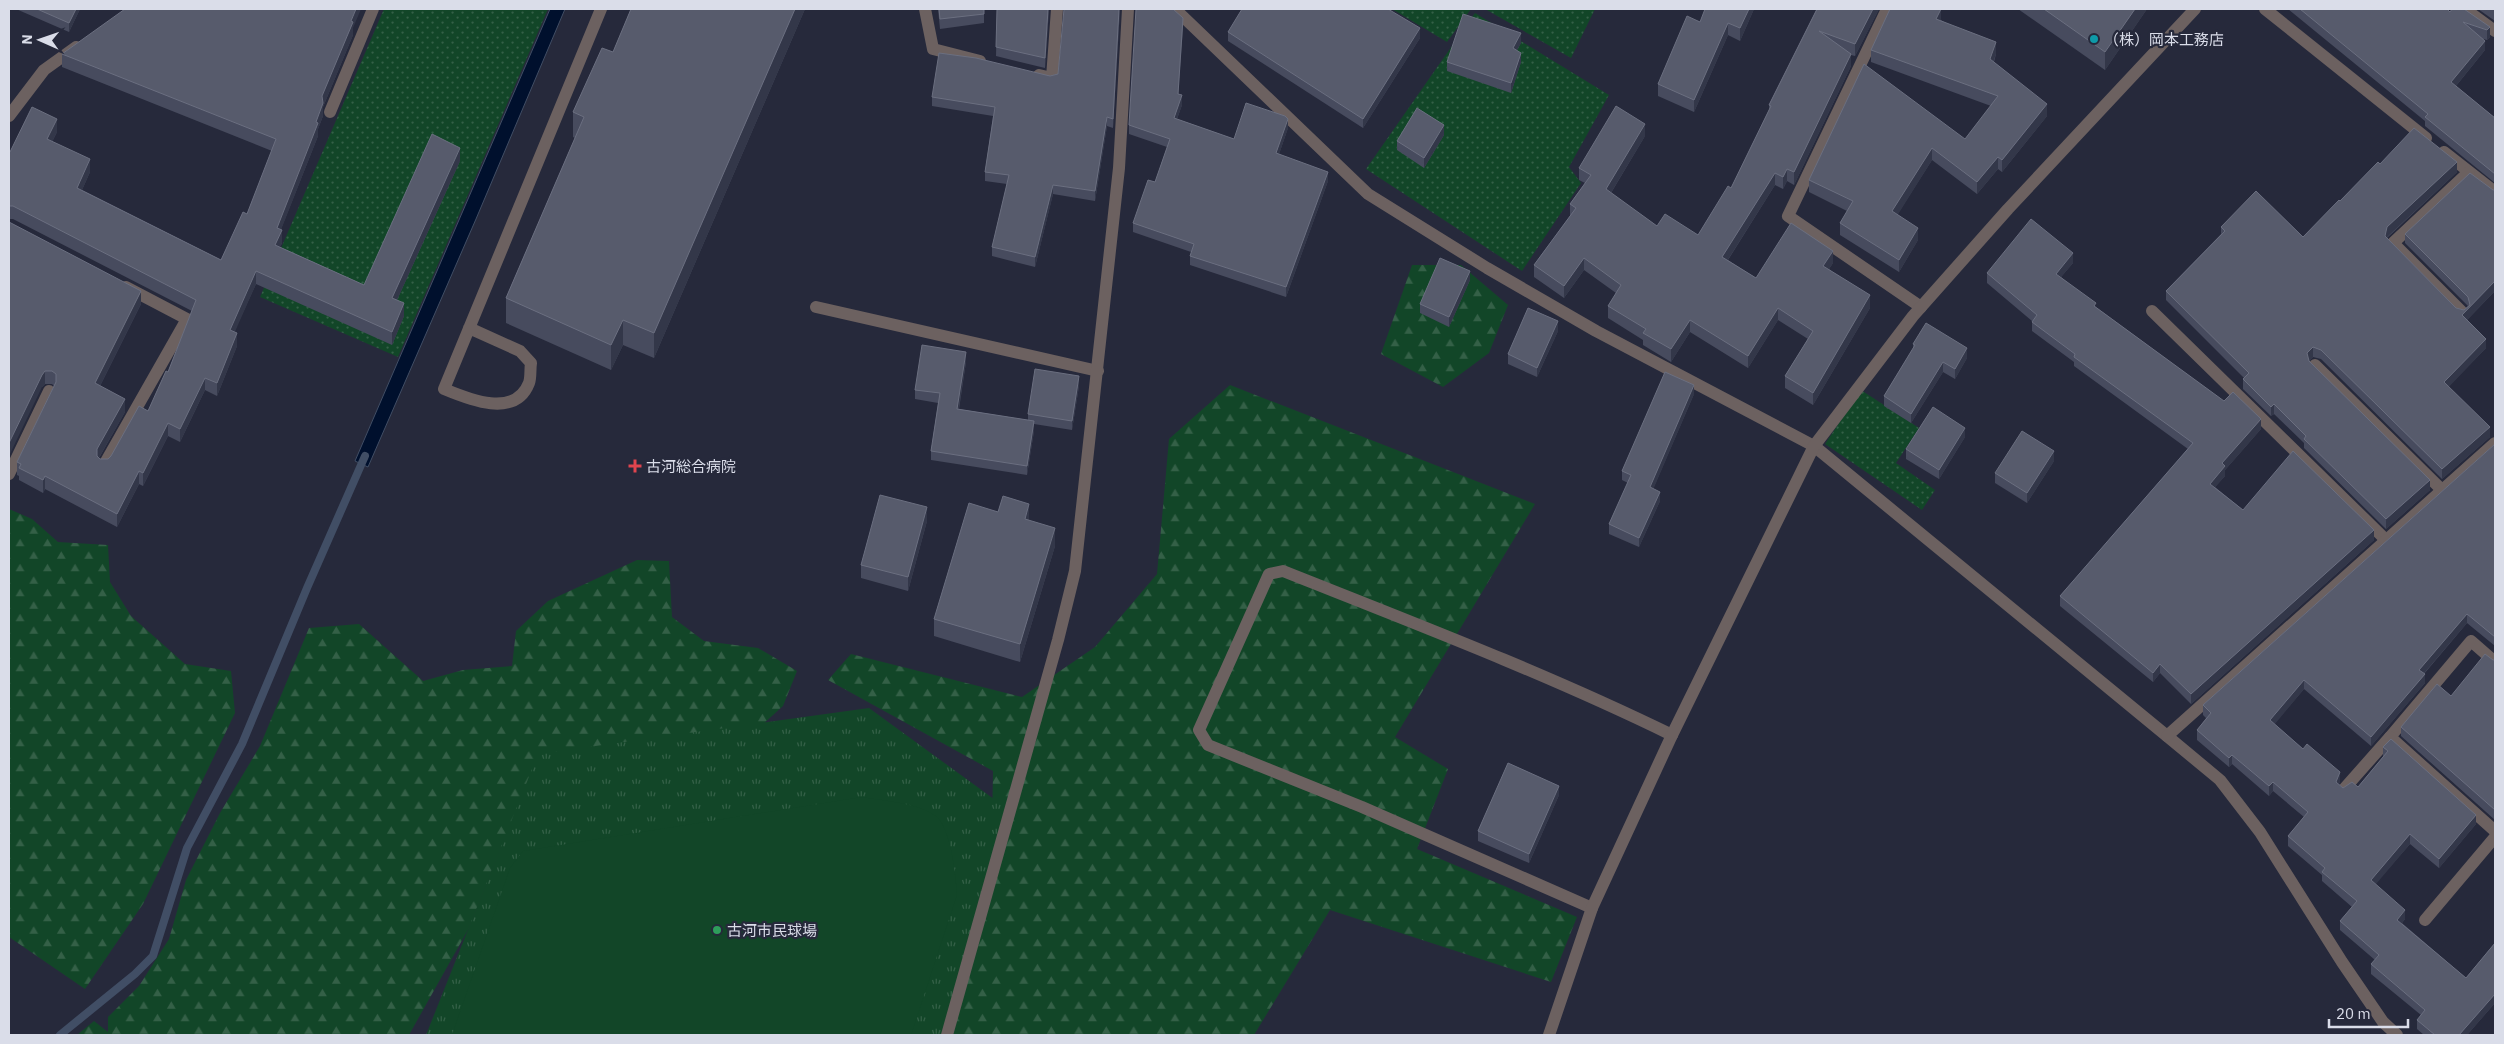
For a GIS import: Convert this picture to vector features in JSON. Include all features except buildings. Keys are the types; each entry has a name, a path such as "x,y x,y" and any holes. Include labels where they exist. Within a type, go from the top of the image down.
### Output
{"street":[{"path":"330,112 373,9"},
{"path":"469,328 520,351 531,363 530,383 517,398 502,404 476,401 444,389 469,328 601,9"},
{"path":"925,9 932,49 997,65"},
{"path":"1025,71 1052,78 1057,9"},
{"path":"947,1035 1058,640 1075,571 1119,168 1128,9"},
{"path":"1175,9 1368,194 1487,268 1596,331 1814,446 2168,736 2220,780 2260,832 2342,962 2383,1022 2397,1035"},
{"path":"1887,9 1788,216 1921,307"},
{"path":"1549,1035 1592,908 1672,735 1814,446 1921,307 2008,209 2195,9"},
{"path":"2265,9 2495,192"},
{"path":"2465,9 2495,32"},
{"path":"9,116 44,70 83,42"},
{"path":"2462,312 2393,243 2469,172"},
{"path":"104,465 188,319 111,279"},
{"path":"816,307 1098,371"},
{"path":"2152,311 2386,540"},
{"path":"2315,365 2442,490"},
{"path":"9,474 49,392"},
{"path":"2168,736 2495,443"},
{"path":"1592,908 1362,806 1208,745 1199,730 1269,574 1283,571 1434,631 1598,699 1672,735"},
{"path":"2344,789 2471,641 2495,662"},
{"path":"2390,737 2495,831"},
{"path":"2425,920 2495,837"}],"green space":[{"path":"384,9 548,9 398,357 260,297"},
{"path":"1392,9 1471,9 1447,42"},
{"path":"1485,9 1595,9 1571,58"},
{"path":"1475,13 1609,95 1569,167 1581,183 1522,271 1366,169"},
{"path":"1412,265 1461,265 1508,305 1489,353 1443,387 1381,354"},
{"path":"1230,385 1535,504 1395,737 1448,769 1417,849 1577,917 1551,982 1330,910 1254,1035 946,1035 991,875 993,771 828,680 851,654 1022,697 1095,647 1157,574 1169,439"},
{"path":"1861,390 1919,428 1896,463 1935,490 1922,510 1825,444"},
{"path":"9,509 32,519 58,542 108,545 110,582 131,616 185,664 231,671 235,713 143,904 85,989 9,937"},
{"path":"637,560 669,561 672,617 704,641 758,648 797,671 783,706 728,756 501,848 469,928 409,1035 77,1035 94,1021 108,1032 108,1017 139,986 169,939 186,880 220,813 260,746 309,628 359,624 423,681 463,670 512,666 516,631 548,601"},
{"name":"古河市民球場","path":"869,708 1009,810 947,1035 426,1035 538,754"},
{"name":"古河市民球場","path":"862,797 890,801 930,812 942,823 952,854 957,895 911,1035 452,1035 510,868 523,851"}],"water":[{"path":"550,9 565,9 368,467 355,461"}],"waterway":[{"path":"60,1035 135,974 153,956 187,848 242,744 365,456"}],"place":[{"name":"（株）岡本工務店","path":"2094,39"},
{"name":"古河総合病院","path":"635,466"},
{"name":"古河市民球場","path":"717,930"}]}
